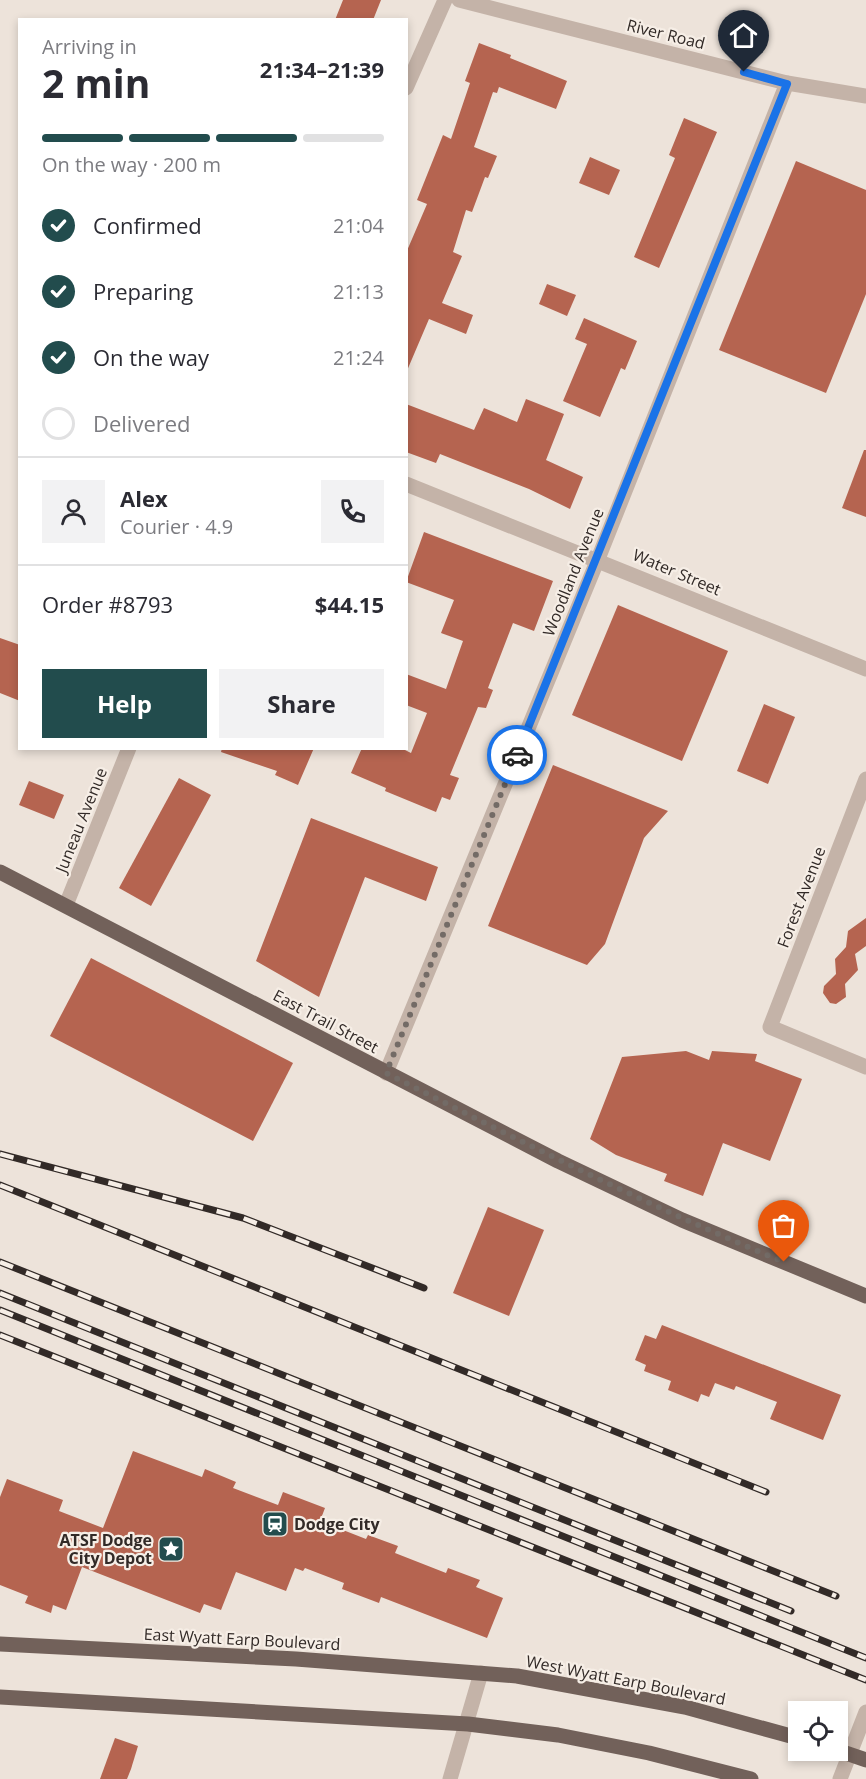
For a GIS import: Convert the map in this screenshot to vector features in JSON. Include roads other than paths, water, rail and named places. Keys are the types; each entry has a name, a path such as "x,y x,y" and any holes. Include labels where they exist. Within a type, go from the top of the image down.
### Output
{"main road":[{"name":"East Trail Street","path":"0,872 558,1161 669,1214 866,1296"},
{"name":"East Wyatt Earp Boulevard","path":"0,1644 296,1659 481,1673"},
{"name":"West Wyatt Earp Boulevard","path":"481,1673 518,1677 686,1707 788,1735"},
{"path":"0,1697 468,1724 558,1735 649,1753 751,1779"},
{"path":"848,1754 866,1760"}],"street":[{"path":"408,83 445,0"},
{"name":"River Road","path":"459,0 787,84 866,96"},
{"name":"Woodland Avenue","path":"386,1073 598,559 787,84"},
{"name":"Water Street","path":"408,485 598,559 866,669"},
{"name":"Juneau Avenue","path":"66,905 128,750"},
{"name":"Forest Avenue","path":"866,779 770,1027 866,1067"},
{"path":"450,1779 468,1724 481,1673"},
{"path":"848,1743 866,1712"},
{"path":"840,1779 842,1761"}],"railway":[{"path":"0,1154 243,1218 424,1288"},
{"path":"0,1185 766,1492"},
{"path":"0,1262 836,1596"},
{"path":"0,1293 791,1611"},
{"path":"0,1310 866,1658"},
{"path":"0,1335 866,1680"}],"place":[{"name":"Dodge City","path":"275,1524"},
{"name":"ATSF Dodge City Depot","path":"171,1549"}]}
